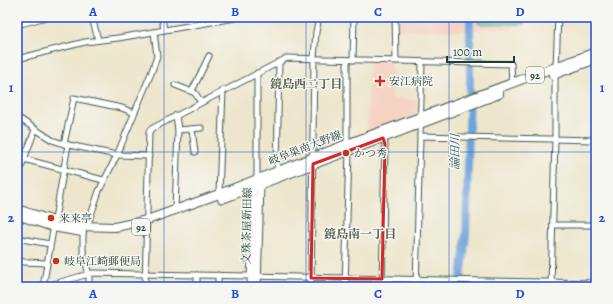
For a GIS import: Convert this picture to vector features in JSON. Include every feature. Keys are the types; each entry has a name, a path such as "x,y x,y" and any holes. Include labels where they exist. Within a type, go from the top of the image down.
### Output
{"main road":[{"name":"岐阜巣南大野線","path":"17,215 85,230 121,231 257,183 313,160 556,71 596,52"},
{"name":"岐阜巣南大野線","path":"474,100 512,84 596,59"},
{"name":"岐阜巣南大野線","path":"348,147 382,138 421,120"},
{"name":"岐阜巣南大野線","path":"147,223 175,210 219,194 257,183 277,171 313,160"},
{"name":"文殊茶屋新田線","path":"251,287 254,276 257,183"},
{"name":"岐阜巣南大野線","path":"17,209 53,224"},
{"name":"文殊茶屋新田線","path":"254,276 257,287"}],"street":[{"path":"17,25 46,17"},
{"path":"92,17 98,40"},
{"path":"162,17 164,30"},
{"path":"17,60 74,44 241,17"},
{"path":"311,287 314,58 319,17"},
{"path":"353,60 354,17"},
{"path":"395,17 396,61"},
{"path":"551,284 558,17"},
{"path":"89,287 88,273 83,251 85,230 98,191 117,155 157,56 154,32"},
{"path":"192,91 209,56"},
{"path":"145,287 149,130 176,115 287,58 511,64 512,84"},
{"path":"345,287 348,147 347,60"},
{"path":"277,171 278,62"},
{"path":"416,287 422,62"},
{"path":"257,73 257,183"},
{"path":"175,85 192,91 201,102"},
{"path":"219,194 223,90"},
{"path":"134,113 122,108 74,98 43,287 88,273 466,280 551,284 596,283"},
{"path":"175,210 178,130 176,115"},
{"path":"17,117 52,140 117,155 149,156"},
{"path":"178,130 201,128"},
{"path":"192,129 195,152"},
{"path":"17,178 35,130"},
{"path":"420,136 596,140"},
{"path":"382,138 385,144 382,287"},
{"path":"17,161 24,159 103,180"},
{"path":"553,225 596,225"},
{"path":"22,239 50,244"},
{"path":"17,260 24,262 47,263"},
{"path":"197,275 197,287"},
{"path":"218,275 218,287"}],"highlighted area":[{"path":"383,138 385,144 382,279 311,278 313,164"}],"shaded area":[{"path":"396,17 526,17 526,24 525,26 513,26 513,30 396,30"},
{"name":"安江病院","path":"369,61 392,62 392,99 418,100 418,114 367,133"}],"green space":[{"path":"478,17 525,17 524,24 478,24"}],"waterway":[{"name":"論田川","path":"460,287 466,235 470,90 470,17"}],"place":[{"name":"安江病院","path":"380,81"},
{"name":"かつ秀","path":"346,153"},
{"name":"来来亭","path":"51,218"},
{"name":"岐阜江崎郵便局","path":"56,261"}],"district":[{"name":"鏡島西二丁目","path":"306,84"},
{"name":"鏡島南一丁目","path":"360,234"}]}
